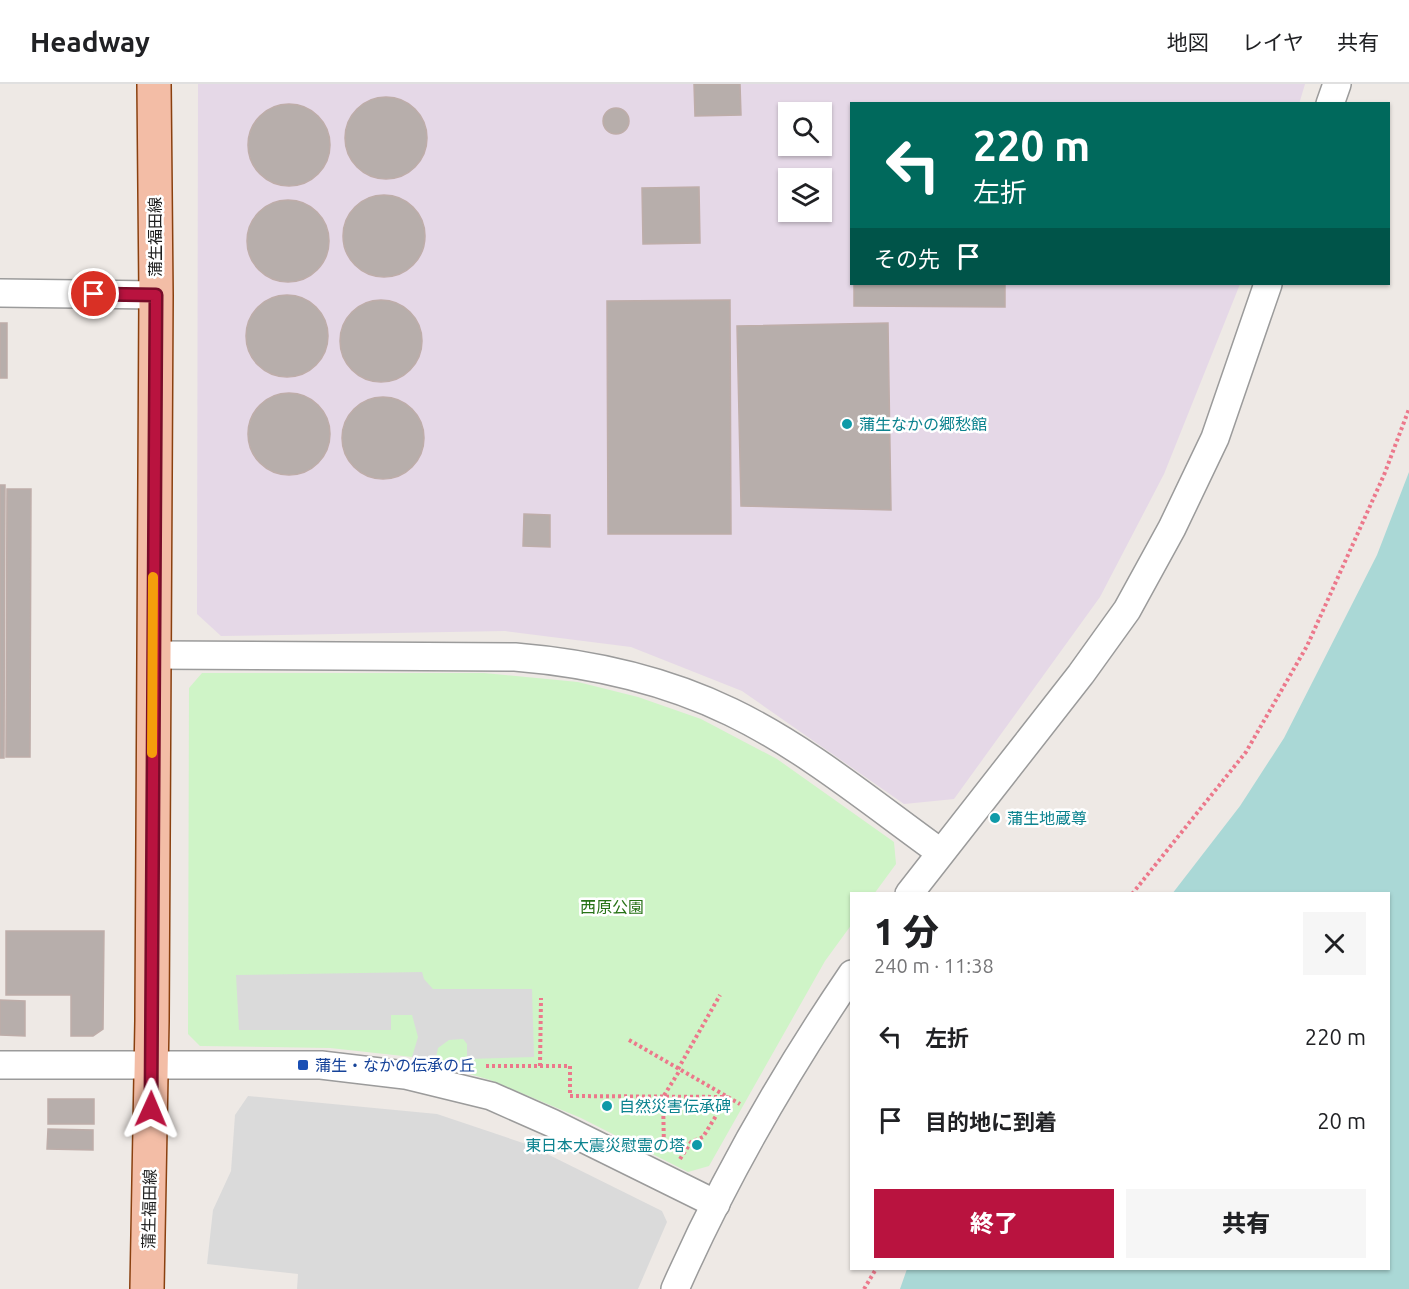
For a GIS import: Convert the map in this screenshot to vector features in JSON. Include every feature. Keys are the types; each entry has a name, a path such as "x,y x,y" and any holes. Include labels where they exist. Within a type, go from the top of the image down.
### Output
{"main road":[{"name":"蒲生福田線","path":"147,1289 151,1065 156,295 154,84"}],"street":[{"path":"1331,102 1337,84"},
{"path":"910,892 1081,674 1126,610 1172,528 1215,438 1268,285"},
{"path":"0,293 156,295"},
{"path":"152,655 515,657 558,660 630,677 731,712 809,758 940,852"},
{"path":"675,1289 716,1204 789,1069 850,977"},
{"path":"0,1065 321,1065 367,1069 447,1084 491,1096 552,1123 716,1204"}],"path":[{"path":"1134,892 1246,752 1301,656 1384,475 1409,409"},
{"path":"720,995 663,1097 664,1150 680,1159 691,1142 703,1137 728,1097"},
{"path":"540,1066 541,998"},
{"path":"629,1040 737,1102"},
{"path":"482,1066 570,1066 570,1096 728,1097"},
{"path":"864,1289 875,1270"}],"shaded area":[{"path":"198,84 1305,84 1300,102 850,102 850,285 1240,285 1164,474 1100,597 954,799 904,804 742,691 631,647 505,631 221,636 197,614"},
{"path":"422,972 424,979 433,989 532,989 534,1057 467,1059 467,1044 463,1039 449,1040 438,1048 435,1063 412,1057 418,1037 412,1015 391,1015 391,1030 239,1030 236,975"},
{"path":"248,1096 437,1114 529,1145 662,1211 667,1222 638,1289 297,1289 298,1274 207,1264 213,1210 231,1171 235,1115"}],"green space":[{"name":"西原公園","path":"202,673 484,673 578,682 638,697 701,719 777,759 894,842 896,864 875,892 850,892 850,927 825,961 709,1166 688,1172 581,1118 490,1080 412,1057 330,1048 200,1046 188,1034 189,688"}],"water":[{"path":"1409,472 1409,1289 900,1289 907,1270 1390,1270 1390,892 1174,892 1240,806 1284,738 1377,555"}],"building":[{"path":"694,84 740,84 741,115 695,116"},
{"path":"386,97 402,100 415,109 424,122 427,138 424,154 415,167 402,176 386,179 370,176 357,167 348,154 345,138 348,122 357,109 370,100"},
{"path":"289,104 305,107 318,116 327,129 330,145 327,161 318,174 305,183 289,186 273,183 260,174 251,161 248,145 251,129 260,116 273,107"},
{"path":"616,108 625,112 629,121 625,130 616,134 607,130 603,121 607,112"},
{"path":"699,187 700,243 643,244 642,188"},
{"path":"384,195 400,198 413,207 422,220 425,236 422,252 413,265 400,274 384,277 368,274 355,265 346,252 343,236 346,220 355,207 368,198"},
{"path":"280,200 296,200 311,207 322,218 329,233 326,257 317,270 296,282 280,282 265,275 254,264 247,249 247,233 254,218 265,207"},
{"path":"854,285 1005,285 1005,307 854,306"},
{"path":"287,295 303,298 316,307 325,320 328,336 325,352 316,365 303,374 287,377 271,374 258,365 249,352 246,336 249,320 258,307 271,298"},
{"path":"373,300 389,300 404,307 415,318 422,333 419,357 410,370 389,382 373,382 358,375 347,364 340,349 340,333 347,318 358,307"},
{"path":"730,300 731,534 608,534 607,301"},
{"path":"0,323 7,323 7,378 0,378"},
{"path":"888,323 891,510 741,506 737,326"},
{"path":"281,393 297,393 312,400 323,411 330,426 327,450 318,463 297,475 281,475 266,468 255,457 248,442 248,426 255,411 266,400"},
{"path":"383,397 399,400 412,409 421,422 424,438 421,454 412,467 399,476 383,479 367,476 354,467 345,454 342,438 345,422 354,409 367,400"},
{"path":"0,485 5,485 4,758 0,758"},
{"path":"7,489 31,489 30,757 6,757"},
{"path":"524,514 550,515 550,547 523,546"},
{"path":"6,931 104,931 103,1029 93,1036 71,1036 71,995 6,995"},
{"path":"0,1000 25,1001 25,1036 0,1035"},
{"path":"48,1099 94,1099 94,1124 48,1124"},
{"path":"48,1129 93,1130 93,1150 47,1149"}],"slow traffic":[{"path":"152,753 153,577"}],"place":[{"name":"蒲生なかの郷愁館","path":"847,424"},
{"name":"蒲生地蔵尊","path":"995,818"},
{"name":"蒲生・なかの伝承の丘","path":"303,1065"},
{"name":"自然災害伝承碑","path":"607,1106"},
{"name":"東日本大震災慰霊の塔","path":"697,1145"}],"route":[{"path":"94,294 156,295 151,1109"}]}
